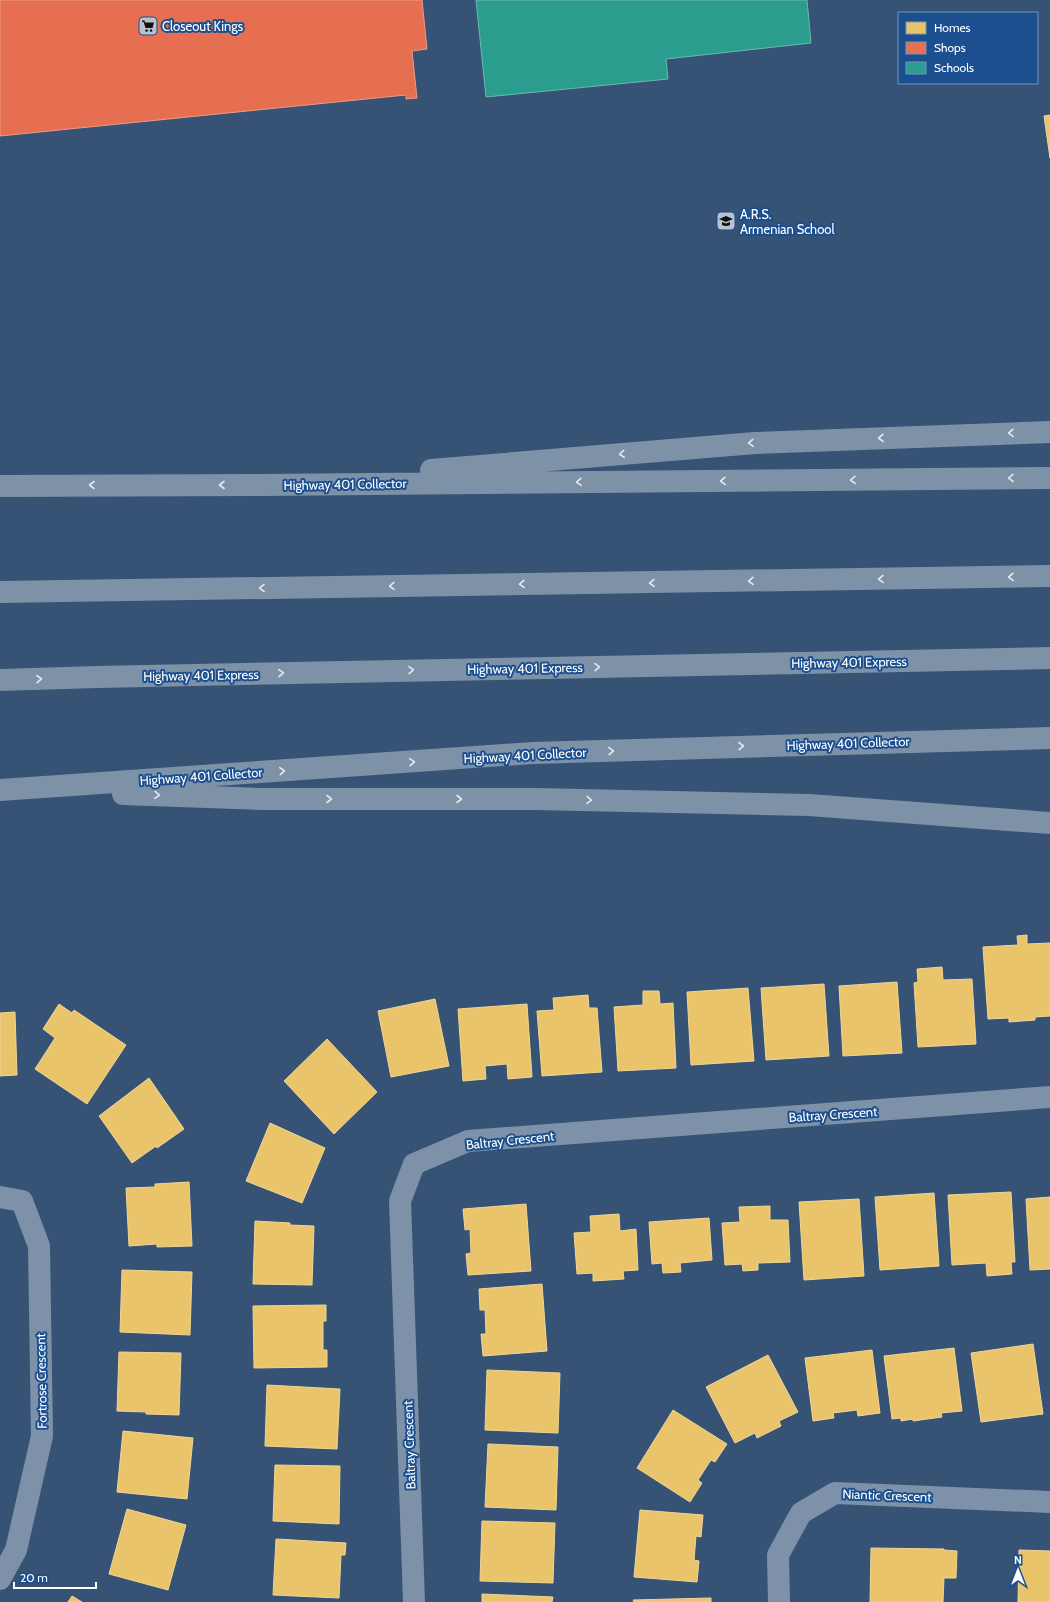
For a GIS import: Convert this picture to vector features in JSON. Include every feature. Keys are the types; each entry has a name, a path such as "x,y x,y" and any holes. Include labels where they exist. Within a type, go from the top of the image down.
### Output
{"highway":[{"path":"261,485 755,442 1050,432"},
{"name":"Highway 401 Collector","path":"0,486 1050,478"},
{"path":"0,592 1050,576"},
{"name":"Highway 401 Express","path":"0,680 97,676 1050,658"},
{"name":"Highway 401 Collector","path":"3,790 534,753 1050,738"},
{"path":"3,790 261,799 536,799 809,805 1050,824"}],"street":[{"name":"Baltray Crescent","path":"414,1602 400,1201 414,1164 468,1141 1050,1097"},
{"name":"Fortrose Crescent","path":"0,1197 22,1201 39,1246 42,1436 16,1550 0,1579"},
{"name":"Niantic Crescent","path":"779,1602 778,1555 801,1512 835,1493 1050,1502"}],"building: Homes":[{"path":"1050,115 1050,158 1044,116"},
{"path":"1027,935 1027,944 1050,943 1050,1016 1035,1017 1035,1020 1009,1022 1009,1018 988,1019 983,947 1018,945 1017,936"},
{"path":"942,967 943,980 972,979 976,1044 918,1047 914,983 918,982 917,969"},
{"path":"897,982 902,1053 843,1056 839,986"},
{"path":"824,984 829,1056 766,1060 761,988"},
{"path":"748,988 754,1061 691,1065 687,992"},
{"path":"643,991 659,991 660,1004 673,1003 676,1068 618,1071 614,1007 643,1005"},
{"path":"588,995 589,1008 597,1008 602,1072 542,1076 537,1011 554,1010 553,998"},
{"path":"435,999 449,1066 391,1077 378,1011"},
{"path":"59,1004 72,1013 74,1010 126,1045 87,1104 35,1069 55,1038 43,1029"},
{"path":"527,1004 532,1077 508,1079 507,1064 485,1066 486,1079 463,1081 458,1009"},
{"path":"15,1012 17,1075 0,1076 0,1013"},
{"path":"327,1039 377,1092 334,1134 284,1081"},
{"path":"149,1078 184,1129 132,1163 99,1116"},
{"path":"270,1123 325,1148 302,1203 246,1181"},
{"path":"189,1182 192,1246 157,1247 157,1244 129,1246 126,1188 155,1187 155,1184"},
{"path":"1011,1192 1015,1262 1011,1262 1012,1274 987,1276 986,1263 952,1265 948,1195"},
{"path":"934,1193 939,1266 880,1270 875,1197"},
{"path":"1050,1197 1050,1269 1030,1270 1026,1199"},
{"path":"859,1199 864,1276 804,1280 799,1202"},
{"path":"526,1204 531,1271 468,1275 466,1254 471,1253 470,1229 465,1230 463,1209"},
{"path":"770,1206 770,1220 788,1220 790,1262 758,1263 758,1270 743,1271 742,1264 725,1265 722,1223 740,1222 739,1207"},
{"path":"619,1214 620,1231 636,1229 638,1270 623,1271 624,1279 593,1281 593,1273 577,1274 574,1233 591,1232 590,1216"},
{"path":"709,1218 712,1260 680,1263 681,1272 663,1273 662,1263 652,1264 649,1222"},
{"path":"255,1221 314,1226 312,1285 253,1284"},
{"path":"122,1270 192,1272 190,1335 120,1332"},
{"path":"542,1284 547,1351 483,1356 481,1334 486,1334 485,1310 480,1310 479,1289"},
{"path":"326,1305 326,1321 323,1321 323,1350 327,1350 327,1367 254,1368 253,1306"},
{"path":"1033,1344 1043,1414 981,1422 971,1353"},
{"path":"954,1348 962,1411 941,1413 942,1417 913,1421 913,1419 901,1421 901,1418 892,1419 884,1356"},
{"path":"872,1350 880,1413 858,1416 857,1410 833,1413 834,1418 813,1421 805,1358"},
{"path":"119,1352 181,1353 179,1415 117,1411"},
{"path":"768,1355 798,1412 779,1421 781,1426 757,1438 755,1433 735,1443 706,1387"},
{"path":"487,1370 560,1373 558,1433 485,1430"},
{"path":"267,1385 340,1389 337,1449 265,1446"},
{"path":"673,1410 727,1444 715,1462 711,1460 698,1480 702,1483 690,1502 637,1468"},
{"path":"123,1431 193,1438 187,1499 117,1492"},
{"path":"488,1444 558,1447 556,1510 485,1507"},
{"path":"275,1465 340,1466 339,1524 273,1521"},
{"path":"127,1509 186,1525 168,1590 109,1574"},
{"path":"640,1510 703,1515 701,1537 696,1536 694,1560 699,1561 697,1582 634,1577"},
{"path":"482,1521 555,1523 553,1583 480,1581"},
{"path":"276,1539 346,1543 345,1555 341,1555 339,1598 273,1595"},
{"path":"871,1548 944,1549 957,1551 956,1578 944,1578 943,1602 870,1602"},
{"path":"1019,1550 1050,1551 1050,1602 1018,1602"},
{"path":"482,1594 553,1597 552,1602 482,1602"},
{"path":"72,1596 82,1602 68,1602"},
{"path":"711,1598 711,1602 634,1602 633,1600"}],"building: Shops":[{"path":"0,0 422,0 427,49 412,51 417,98 406,99 406,95 0,136"}],"building: Schools":[{"path":"476,0 807,0 811,43 666,59 668,79 486,97"}],"place":[{"name":"Closeout Kings","path":"148,26"},
{"name":"A.R.S. Armenian School","path":"726,221"}]}
